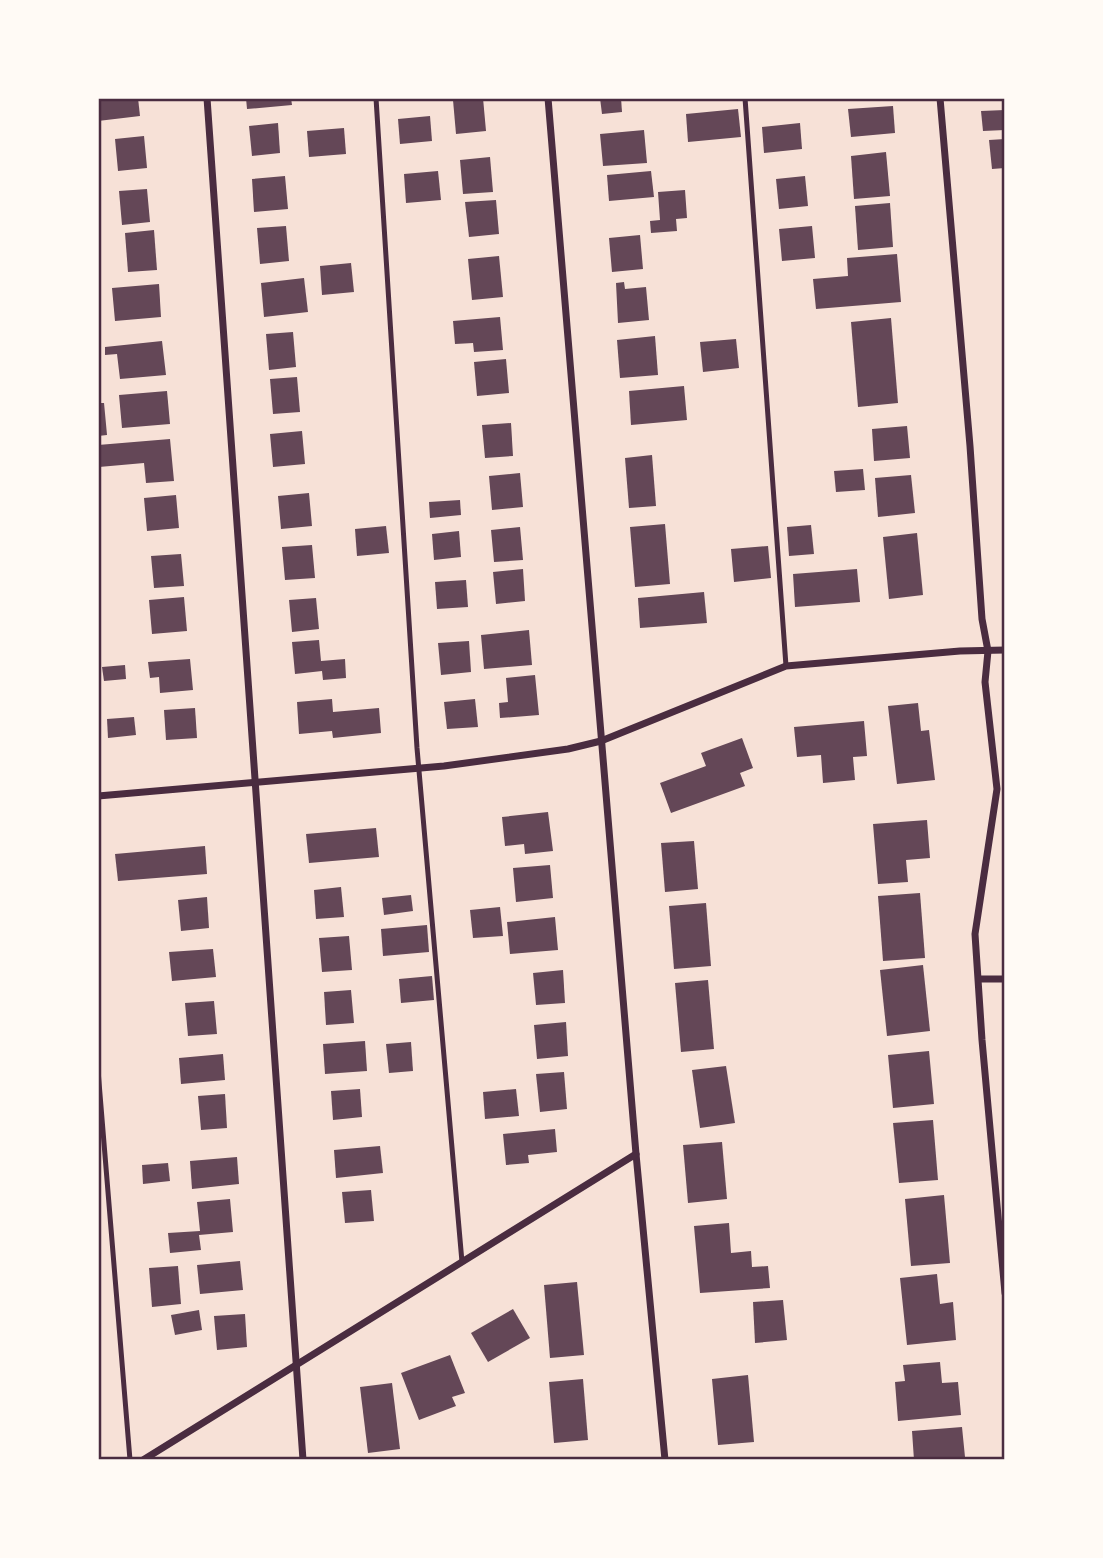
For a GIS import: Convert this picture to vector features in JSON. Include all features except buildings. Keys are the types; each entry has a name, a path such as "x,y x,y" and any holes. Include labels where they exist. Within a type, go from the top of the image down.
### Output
{"street":[{"path":"207,98 303,1460"},
{"path":"548,98 636,1154 665,1460"},
{"path":"940,98 982,619 988,651 985,682 997,789 975,934 1005,1293"},
{"path":"98,796 419,768 568,749 601,741 786,666 960,651 1005,650"},
{"path":"979,979 1005,979"},
{"path":"143,1460 636,1154"}],"lane":[{"path":"376,98 419,768 462,1262"},
{"path":"745,98 786,666"},
{"path":"98,1070 131,1460"}]}
